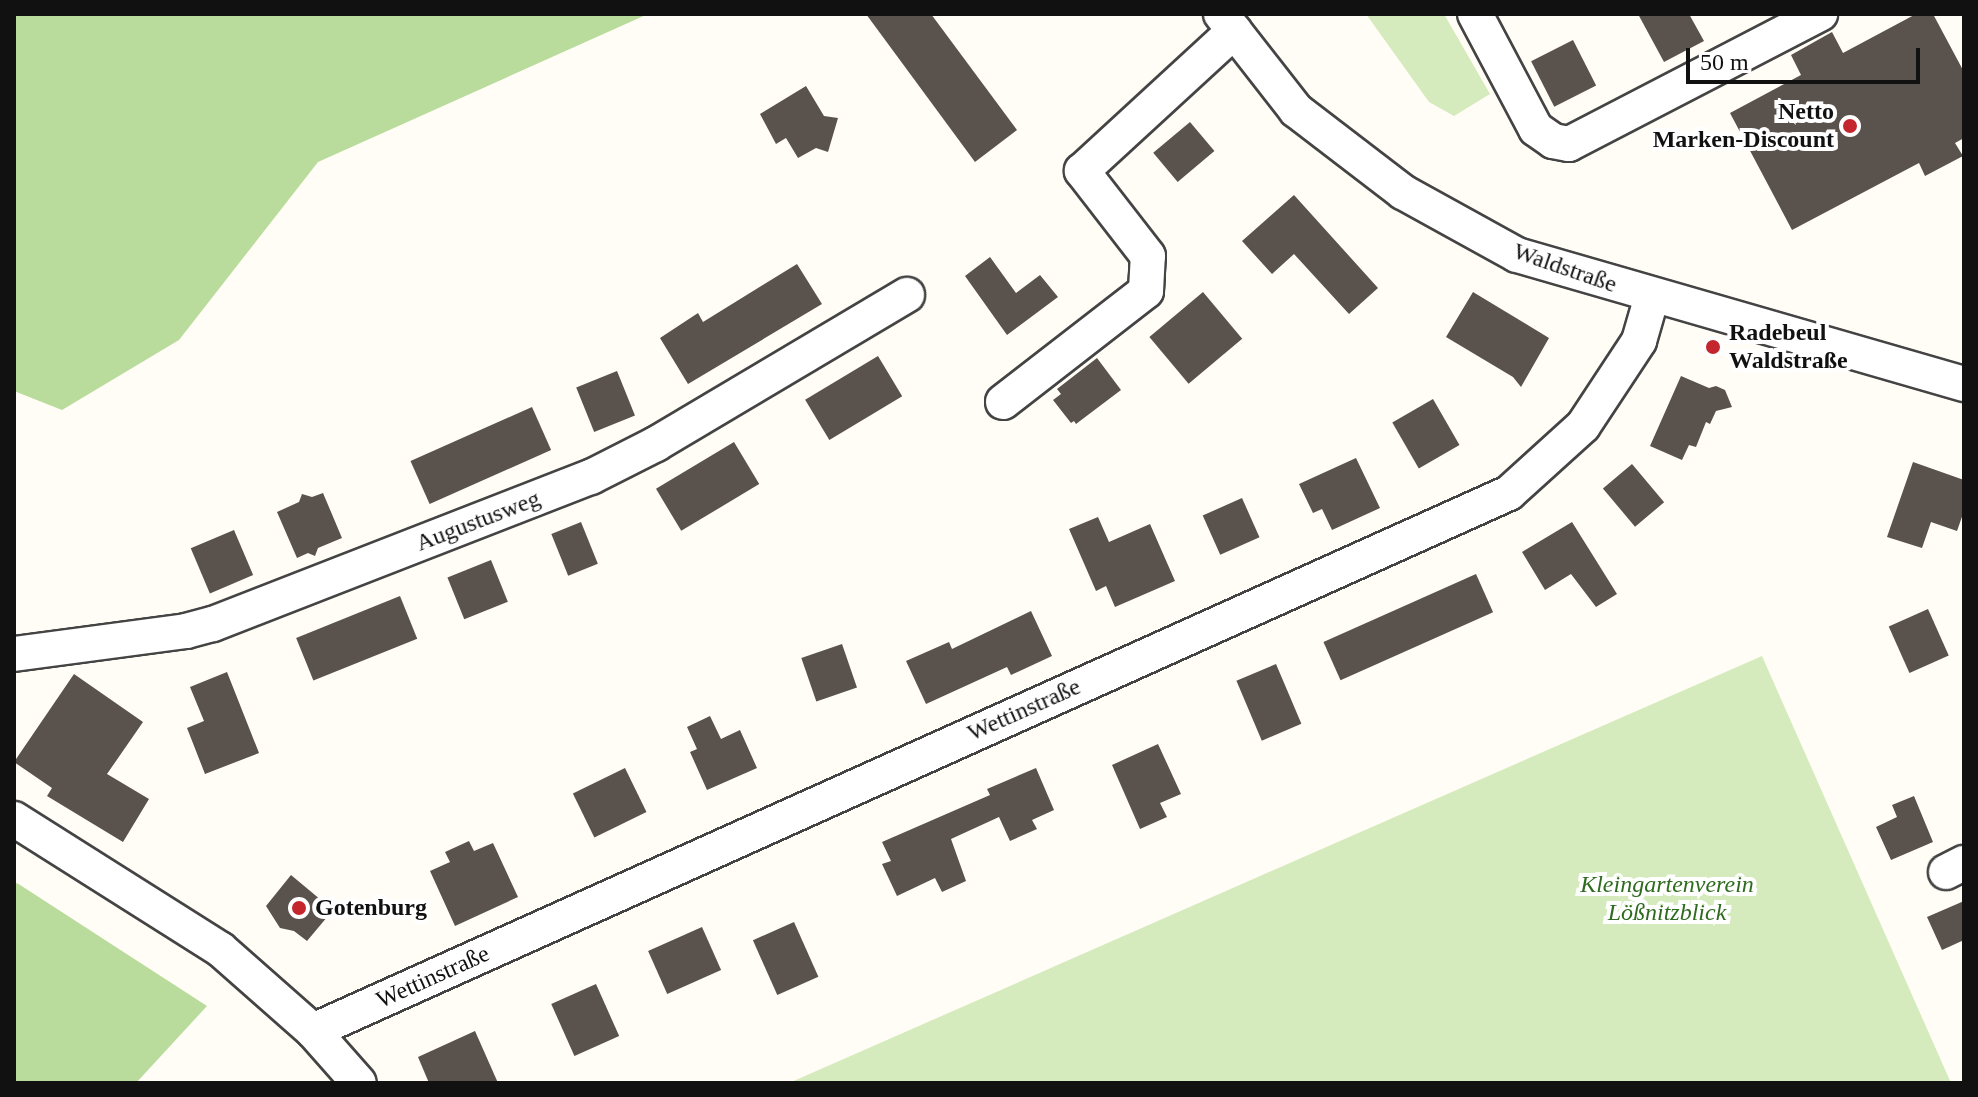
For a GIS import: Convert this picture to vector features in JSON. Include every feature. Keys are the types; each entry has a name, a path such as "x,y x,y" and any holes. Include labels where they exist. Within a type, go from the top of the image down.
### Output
{"street":[{"path":"1475,14 1536,129 1553,141 1569,144 1820,14"},
{"name":"Waldstraße","path":"1003,402 1146,291 1148,256 1082,171 1228,22 1296,110 1403,192 1517,255 1964,384"},
{"name":"Augustusweg","path":"14,654 186,631 213,624 591,477 656,444 907,295"},
{"name":"Wettinstraße","path":"313,1031 1509,493 1583,426 1639,341 1652,296"},
{"path":"14,819 220,949 313,1031 359,1083"}],"green space":[{"path":"14,14 648,14 318,162 179,340 62,410 14,391"},
{"path":"1366,14 1444,14 1490,94 1454,116 1429,102"},
{"name":"Kleingartenverein Lößnitzblick","path":"1762,656 1951,1083 789,1083 1283,866"},
{"path":"17,883 207,1006 136,1083 14,1083 14,885"}],"building":[{"path":"866,14 931,14 1017,130 975,162"},
{"path":"1638,14 1689,14 1704,41 1664,62"},
{"name":"Netto Marken-Discount","path":"1916,14 1933,14 1964,72 1964,138 1955,143 1963,156 1925,176 1919,163 1792,230 1730,113 1801,75 1791,55 1832,32 1843,53"},
{"path":"1573,40 1596,85 1554,107 1531,61"},
{"path":"806,86 824,116 838,118 828,152 816,148 798,158 786,138 776,144 760,114"},
{"path":"1190,122 1214,151 1178,182 1153,153"},
{"path":"1294,195 1378,288 1349,314 1294,254 1272,274 1242,241"},
{"path":"990,257 1016,293 1040,275 1058,297 1007,335 965,276"},
{"path":"797,264 822,304 688,384 660,338 698,313 703,322"},
{"path":"1203,292 1242,339 1189,384 1149,337"},
{"path":"1473,292 1549,338 1521,387 1513,377 1446,337"},
{"path":"878,356 902,396 829,440 805,400"},
{"path":"1097,358 1121,390 1076,424 1074,421 1071,423 1053,400 1061,394 1057,389"},
{"path":"617,371 635,416 594,432 576,387"},
{"path":"1681,376 1709,388 1716,386 1725,390 1732,407 1716,411 1710,424 1706,422 1696,447 1689,445 1682,460 1650,446"},
{"path":"1433,399 1460,445 1419,468 1392,422"},
{"path":"532,407 551,450 430,504 410,461"},
{"path":"734,442 759,484 681,531 656,489"},
{"path":"1356,458 1380,508 1332,530 1322,509 1313,513 1299,484"},
{"path":"1913,462 1964,480 1964,511 1957,531 1931,522 1922,548 1887,537"},
{"path":"1632,464 1664,502 1635,527 1603,488"},
{"path":"323,493 342,538 318,548 315,556 308,553 297,558 277,512 299,502 302,494 312,497"},
{"path":"1242,498 1259,537 1220,555 1203,515"},
{"path":"1098,517 1109,542 1150,524 1175,581 1115,607 1106,586 1096,591 1069,529"},
{"path":"581,522 598,564 568,576 551,534"},
{"path":"1572,522 1617,594 1596,607 1571,574 1545,590 1522,552"},
{"path":"234,530 253,575 210,593 191,548"},
{"path":"491,560 508,602 464,619 447,578"},
{"path":"1476,574 1493,612 1341,680 1323,642"},
{"path":"400,596 417,639 313,681 296,638"},
{"path":"1928,609 1949,656 1909,673 1889,626"},
{"path":"1031,611 1052,656 1011,675 1007,667 926,704 906,661 949,642 952,649"},
{"path":"842,644 857,687 816,701 801,658"},
{"path":"1276,664 1301,724 1262,741 1236,681"},
{"path":"227,672 259,753 205,774 187,728 204,721 190,687"},
{"path":"74,674 143,722 107,774 149,799 123,842 47,796 52,788 14,762"},
{"path":"710,716 721,739 740,730 757,768 707,790 690,752 697,749 687,727"},
{"path":"1158,744 1181,794 1160,803 1167,817 1140,829 1112,765"},
{"path":"625,768 646,812 594,837 573,793"},
{"path":"1036,768 1054,810 1032,820 1037,829 1010,841 999,817 951,839 966,881 942,892 935,878 897,896 882,864 891,861 882,842 990,795 987,789"},
{"path":"1914,796 1933,842 1891,860 1876,827 1897,817 1892,805"},
{"path":"469,841 474,851 493,843 518,897 455,926 430,871 450,862 445,852"},
{"name":"Gotenburg","path":"291,875 333,910 307,941 294,931 280,928 266,906"},
{"path":"1964,901 1964,940 1942,950 1927,917"},
{"path":"794,922 818,977 777,995 753,940"},
{"path":"702,927 721,970 667,994 648,951"},
{"path":"596,984 619,1036 574,1056 551,1004"},
{"path":"475,1031 498,1083 429,1083 418,1057"}],"place":[{"name":"Netto Marken-Discount","path":"1850,126"},
{"name":"Radebeul Waldstraße","path":"1713,347"},
{"name":"Gotenburg","path":"299,908"}]}
